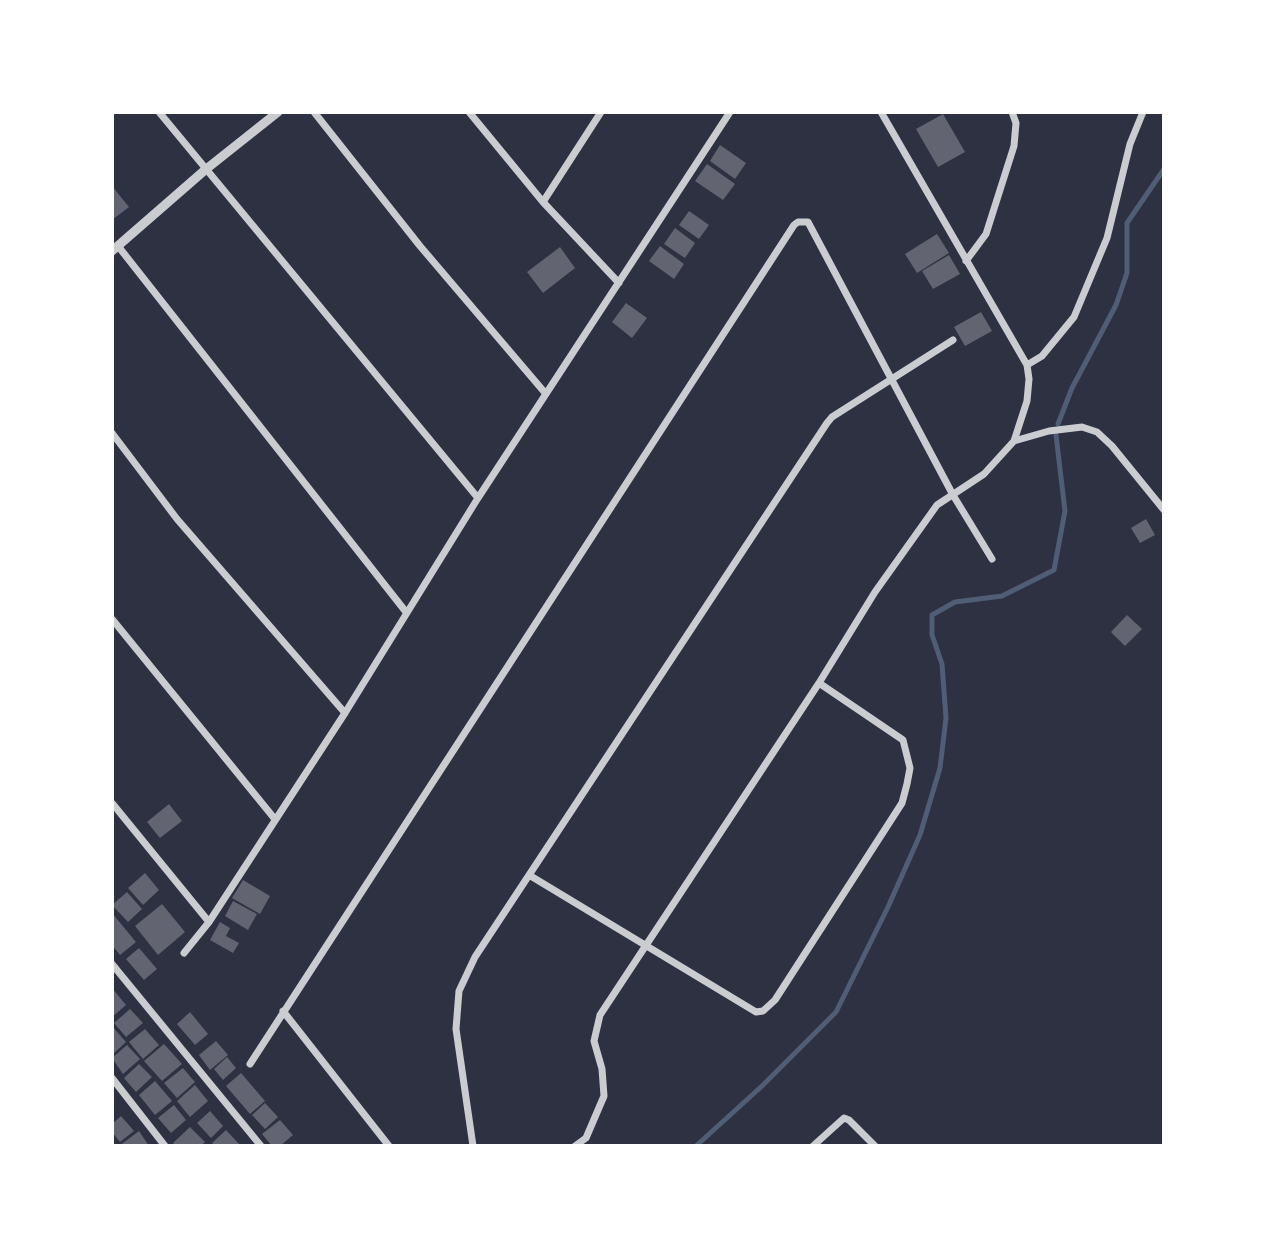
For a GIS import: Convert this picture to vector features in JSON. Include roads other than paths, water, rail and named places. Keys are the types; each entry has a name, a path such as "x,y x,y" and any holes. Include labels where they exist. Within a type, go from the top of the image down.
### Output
{"street":[{"path":"159,112 478,498"},
{"path":"278,112 205,170 115,249 406,612"},
{"path":"314,112 420,246 546,394"},
{"path":"469,112 543,202 619,283"},
{"path":"543,202 601,112"},
{"path":"184,953 209,922 345,713 478,498 730,112"},
{"path":"575,1146 586,1138 604,1096 602,1069 594,1041 600,1015 819,683 875,592 937,505 984,474 1014,441 1027,401 1027,365 881,112"},
{"path":"966,261 986,234 1014,146 1016,123 1012,112"},
{"path":"1027,365 1042,356 1074,317 1107,238 1130,144 1143,112"},
{"path":"250,1064 798,222 808,222 953,495 992,559"},
{"path":"473,1146 456,1029 459,991 475,957 827,423 953,340"},
{"path":"1014,441 1082,427 1097,432 1126,462 1164,510"},
{"path":"112,433 177,519 345,713"},
{"path":"112,619 274,818"},
{"path":"529,875 756,1012 763,1011 775,1000 902,803 910,768 903,740 819,683"},
{"path":"112,803 209,922"},
{"path":"112,964 261,1146"},
{"path":"283,1011 389,1146"},
{"path":"112,1078 165,1146"},
{"path":"813,1146 844,1118 875,1146"}],"waterway":[{"path":"1058,424 1072,388 1116,305 1127,273 1127,223 1164,169"},
{"path":"696,1146 836,1012 920,835 940,768 946,718 942,664 932,635 932,615 955,602 1002,596 1054,570 1065,511 1056,435"}]}
